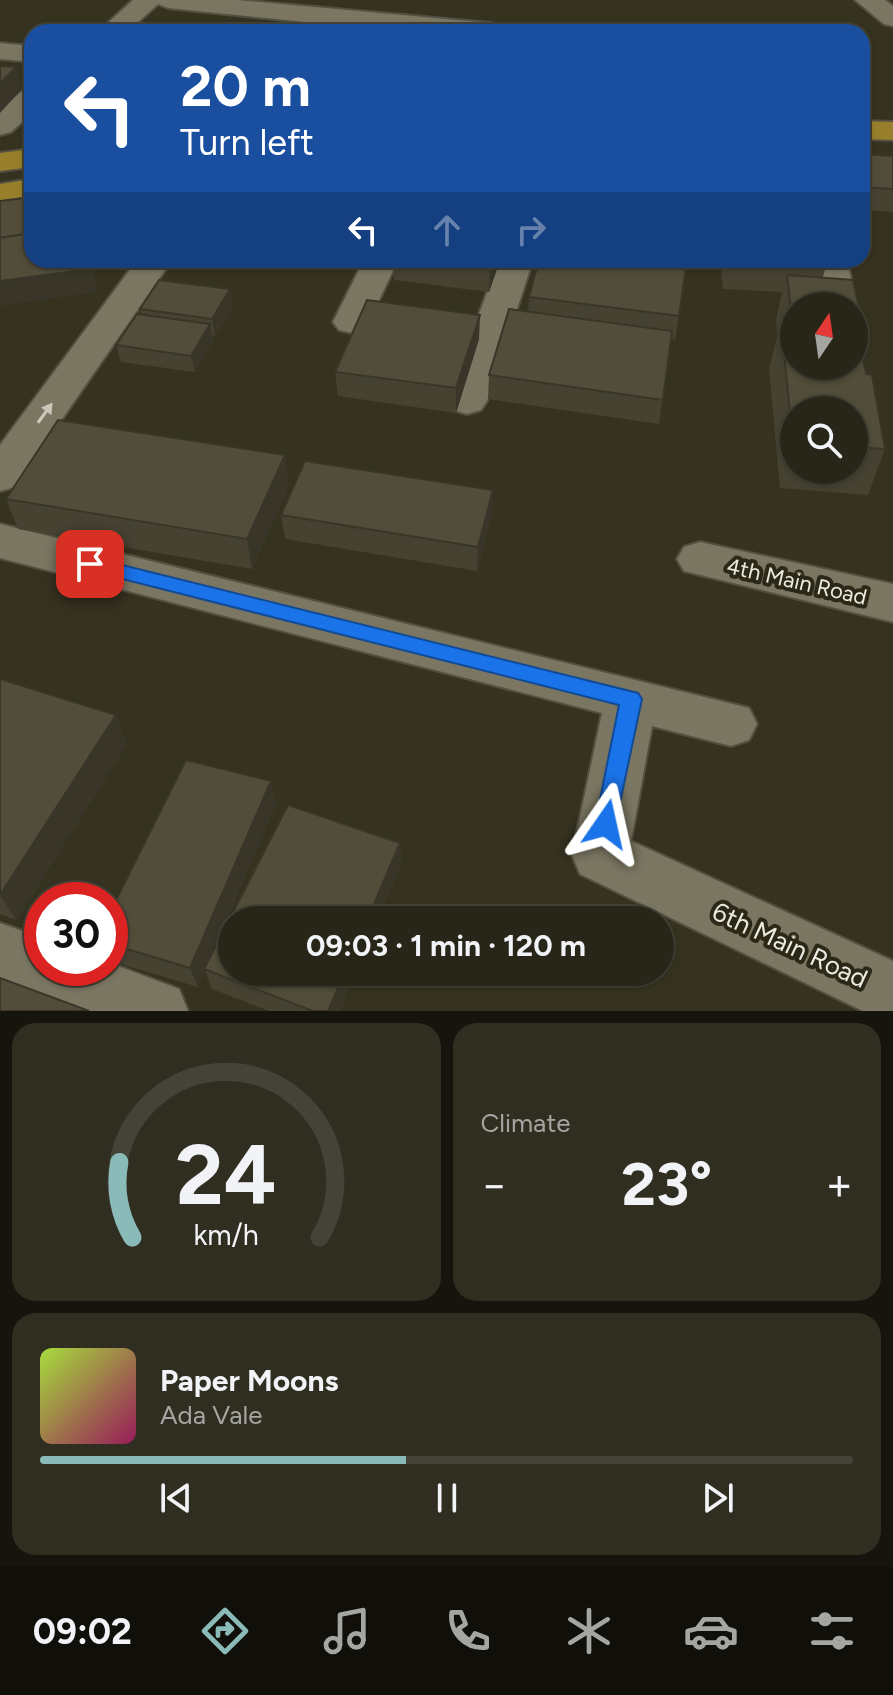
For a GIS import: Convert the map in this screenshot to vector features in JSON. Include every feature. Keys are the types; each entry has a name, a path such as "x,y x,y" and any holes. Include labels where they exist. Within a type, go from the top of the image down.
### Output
{"highway":[{"path":"870,114 893,114"},
{"path":"870,130 893,131"},
{"path":"0,162 24,159"},
{"path":"0,194 24,190"}],"street":[{"path":"120,24 148,0"},
{"path":"168,0 420,24"},
{"path":"868,0 893,18"},
{"path":"0,51 24,53"},
{"path":"0,126 24,90"},
{"path":"0,476 149,268"},
{"path":"352,322 377,268"},
{"path":"467,401 513,268"},
{"path":"832,268 836,292"},
{"path":"0,541 731,724"},
{"name":"4th Main Road","path":"700,559 893,603"},
{"name":"6th Main Road","path":"631,699 600,855 893,993"},
{"path":"0,953 157,1011"}],"building":[{"path":"0,66 16,67 0,84"},
{"path":"870,155 893,156 893,189 870,188"},
{"path":"24,198 24,234 0,238 0,201"},
{"path":"24,234 24,268 90,269 0,281 0,238"},
{"path":"537,268 686,268 679,316 529,297"},
{"path":"787,275 853,280 856,292 789,292"},
{"path":"159,280 230,289 212,319 140,309"},
{"path":"367,300 480,315 456,388 335,372"},
{"path":"509,309 672,331 663,400 489,375"},
{"path":"137,314 210,324 191,356 116,345"},
{"path":"868,374 872,375 885,449 868,448 868,396 788,396 787,380 868,380"},
{"path":"58,420 285,455 247,539 6,499"},
{"path":"305,461 493,490 478,547 281,515"},
{"path":"0,679 116,715 0,895"},
{"path":"186,760 271,781 190,968 128,949 128,882 125,882"},
{"path":"288,805 400,843 373,906 236,906"},
{"path":"218,942 218,974 204,969"},
{"path":"0,978 89,1011 0,1011"},
{"path":"248,986 339,986 328,1011 313,1011"}],"route":[{"path":"90,564 631,699 606,824"}]}
